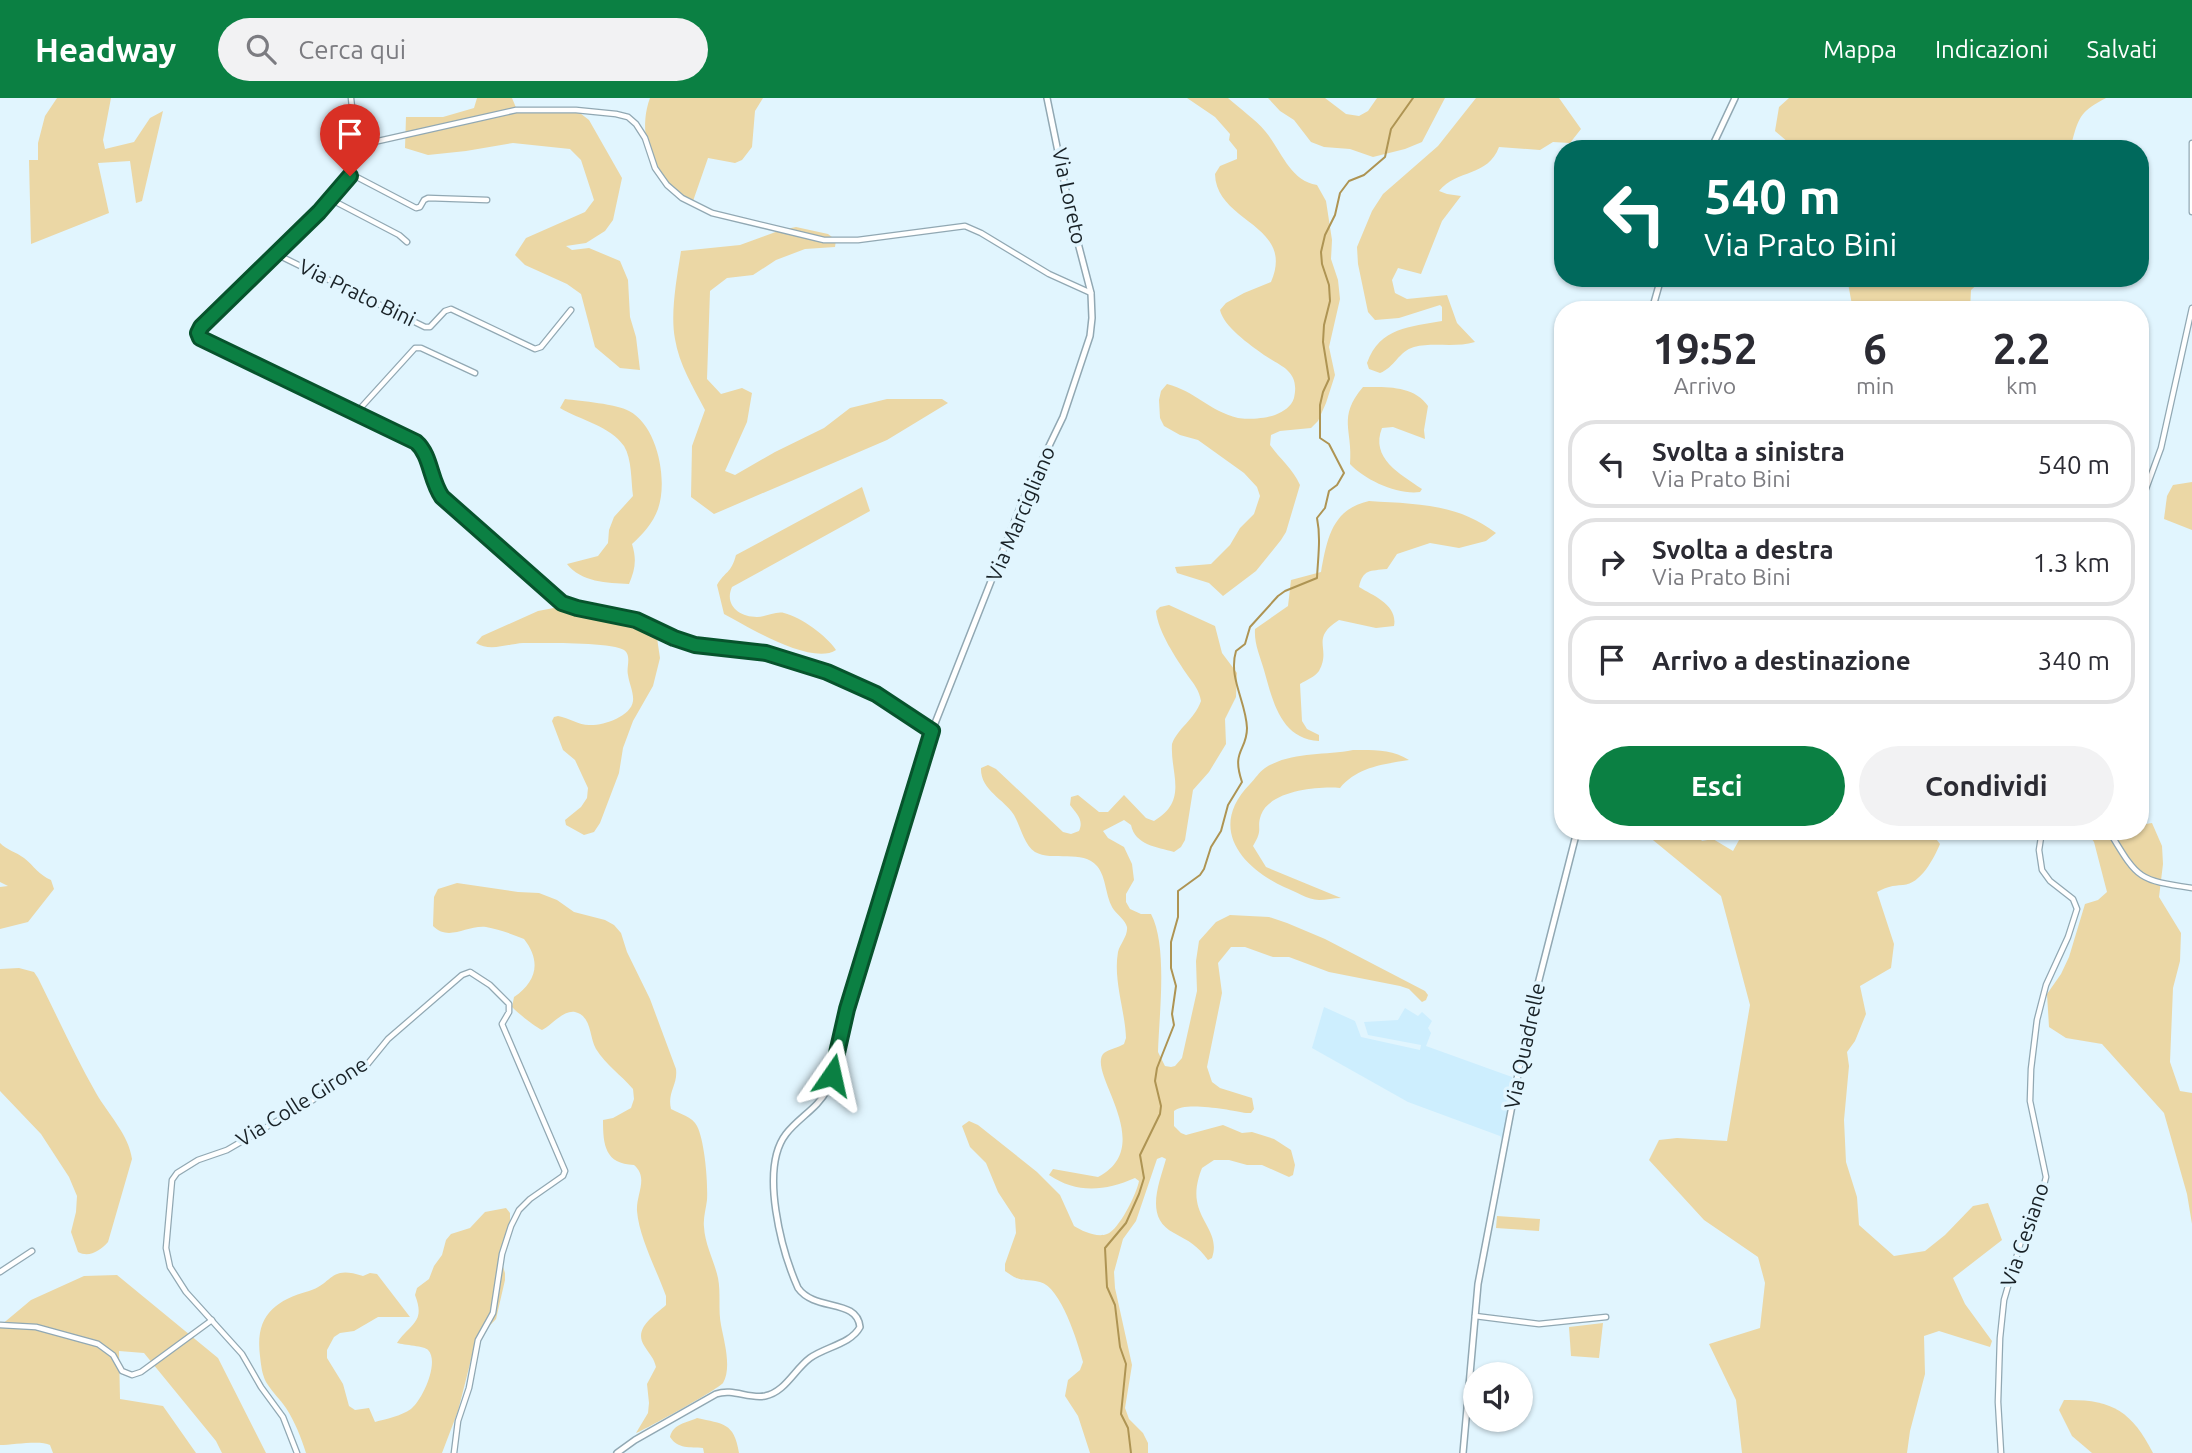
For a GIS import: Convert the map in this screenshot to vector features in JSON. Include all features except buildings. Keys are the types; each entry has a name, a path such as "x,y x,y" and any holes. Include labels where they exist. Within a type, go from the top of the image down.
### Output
{"street":[{"name":"Via Prato Bini","path":"351,98 356,146 351,174 330,199 201,327 198,336 419,444 425,452 434,483 442,497 559,601 577,608 636,620 695,645 766,653 831,674 876,694 932,731"},
{"name":"Via Loreto","path":"1047,98 1072,220 1091,293"},
{"path":"1716,140 1735,98"},
{"path":"356,146 516,110 576,110 618,114 636,124 645,138 655,168 667,185 682,198 706,211 824,240 852,240 965,226 1049,274 1091,293"},
{"path":"2192,143 2192,212"},
{"path":"351,174 416,208 430,198 487,200"},
{"path":"330,199 399,235 407,242"},
{"name":"Via Prato Bini","path":"276,254 425,327 430,327 446,310 452,309 536,349 541,347 571,310"},
{"name":"Via Marcigliano","path":"617,1453 716,1394 729,1391 757,1396 772,1393 782,1387 808,1359 849,1338 859,1329 860,1322 852,1311 814,1301 799,1288 776,1218 776,1168 784,1137 823,1097 831,1078 852,990 932,731 1023,500 1072,395 1091,328 1091,293"},
{"path":"2149,481 2161,448 2192,308"},
{"name":"Via Prato Bini","path":"356,413 415,348 419,347 475,373"},
{"name":"Via Quadrelle","path":"1463,1453 1482,1264 1529,1019 1575,840"},
{"name":"Via Cesiano","path":"2001,1453 1998,1392 2004,1298 2022,1238 2046,1180 2030,1097 2037,1020 2046,985 2068,937 2077,909 2073,898 2051,882 2043,872 2039,853 2041,840"},
{"path":"2114,840 2126,859 2144,878 2192,888"},
{"name":"Via Colle Girone","path":"297,1453 280,1412 261,1387 243,1354 180,1284 167,1258 171,1181 174,1175 198,1160 222,1152 366,1066 404,1024 421,1013 462,975 473,972 509,1004 509,1012 502,1024 565,1171 558,1181 530,1199 519,1210 511,1226 502,1254 494,1312 478,1340 469,1388 458,1421 454,1453"},
{"path":"0,1272 32,1251"},
{"path":"1475,1316 1539,1324 1606,1317"},
{"path":"0,1325 36,1327 98,1343 113,1355 122,1371 132,1375 141,1372 212,1320"}],"shaded area":[{"path":"57,98 111,98 103,140 105,149 134,142 150,118 163,111 142,201 136,203 130,161 98,163 109,213 31,244 29,160 38,160 38,143 45,116"},
{"path":"477,98 512,98 517,110 576,110 589,120 622,178 613,220 605,231 586,243 566,246 572,250 589,248 620,261 628,280 630,317 636,337 640,370 620,368 595,347 581,294 567,284 525,265 515,255 526,238 585,212 594,200 581,160 570,149 513,143 428,155 405,148 406,117 443,117 474,108"},
{"path":"650,98 763,98 755,111 752,147 742,160 735,163 708,158 692,204 665,182 652,160 645,129"},
{"path":"1187,98 1228,98 1265,131 1299,177 1317,185 1326,201 1332,240 1331,259 1338,280 1340,299 1329,347 1335,375 1318,421 1311,428 1280,431 1271,435 1270,445 1300,485 1286,532 1256,571 1223,596 1209,583 1177,573 1175,567 1211,564 1254,514 1260,496 1257,487 1244,473 1198,440 1180,435 1164,426 1160,418 1161,391 1167,384 1177,387 1228,415 1252,419 1271,416 1284,410 1293,401 1295,389 1288,371 1238,335 1222,316 1220,310 1226,303 1271,282 1276,263 1273,248 1265,235 1228,203 1219,190 1215,174 1220,166 1237,159 1237,150 1229,140 1230,134 1215,117"},
{"path":"1268,98 1325,98 1346,114 1359,116 1368,111 1377,98 1445,98 1422,142 1373,157 1350,149 1324,147 1311,142 1294,120 1280,111"},
{"path":"1476,98 1559,98 1581,129 1572,140 1554,140 1540,150 1499,147 1488,163 1454,179 1439,191 1461,196 1442,221 1421,274 1398,268 1392,280 1395,293 1407,299 1447,295 1457,323 1475,342 1414,347 1404,352 1380,373 1369,369 1367,363 1380,342 1388,335 1408,327 1442,321 1442,307 1440,305 1399,318 1375,320 1368,312 1357,247 1372,211 1383,194 1438,146"},
{"path":"1789,98 2106,98 2087,111 2077,126 2073,140 1786,140 1775,131 1779,107"},
{"path":"796,227 828,234 836,240 835,247 805,249 776,260 753,275 727,278 710,291 707,379 721,394 742,388 752,393 747,422 725,471 735,475 824,428 850,408 887,399 942,399 948,403 887,440 714,514 691,497 692,446 705,410 683,366 675,339 674,307 681,251 740,245"},
{"path":"1849,287 1974,287 1971,290 1970,301 1851,301"},
{"path":"1363,387 1390,387 1407,391 1422,399 1428,406 1425,439 1393,427 1382,428 1379,439 1380,448 1389,464 1422,489 1420,492 1401,491 1382,485 1364,476 1350,464 1348,416 1350,407"},
{"path":"565,399 629,411 639,418 654,441 661,470 661,497 653,519 632,544 635,565 629,584 587,578 567,564 598,556 608,543 614,517 633,496 630,464 624,446 603,428 560,408"},
{"path":"2192,482 2192,530 2164,519 2167,496 2173,485"},
{"path":"862,487 870,511 732,587 730,593 735,609 744,615 791,615 820,633 836,650 825,654 796,649 724,614 717,585 730,569 736,555"},
{"path":"1369,501 1451,510 1496,533 1486,541 1459,548 1430,543 1397,554 1387,569 1365,574 1359,587 1389,607 1394,626 1376,628 1339,620 1325,633 1319,671 1300,684 1302,721 1307,729 1319,735 1319,741 1306,739 1287,726 1275,706 1255,640 1255,629 1288,606 1291,580 1321,572 1329,537 1339,518 1357,505"},
{"path":"1169,605 1215,626 1222,653 1237,673 1236,697 1225,719 1226,744 1209,772 1193,790 1185,840 1181,847 1174,852 1148,844 1137,837 1131,825 1124,820 1103,831 1108,838 1124,847 1132,864 1134,880 1126,894 1126,902 1130,909 1141,914 1151,914 1156,928 1161,962 1158,1052 1165,1066 1175,1066 1182,1058 1197,991 1196,961 1199,941 1216,922 1230,915 1269,917 1287,923 1325,939 1428,995 1422,1002 1409,989 1400,986 1329,972 1289,957 1273,957 1245,947 1231,947 1218,963 1222,993 1207,1067 1212,1082 1220,1088 1252,1098 1254,1109 1251,1113 1246,1113 1208,1107 1179,1108 1174,1111 1174,1126 1186,1135 1223,1125 1242,1133 1252,1132 1274,1139 1291,1150 1295,1165 1293,1175 1289,1177 1262,1165 1247,1165 1229,1160 1214,1160 1202,1168 1196,1197 1212,1235 1214,1250 1212,1258 1208,1260 1193,1244 1165,1227 1159,1219 1156,1200 1166,1159 1157,1159 1136,1221 1123,1239 1114,1272 1132,1365 1125,1408 1129,1419 1143,1433 1148,1443 1148,1453 1090,1453 1078,1416 1065,1396 1068,1380 1080,1370 1083,1362 1073,1330 1062,1304 1048,1286 1019,1279 1005,1271 1016,1233 1015,1218 998,1192 986,1163 970,1147 962,1126 969,1121 978,1125 1037,1172 1060,1195 1074,1226 1099,1235 1107,1234 1117,1226 1135,1194 1139,1181 1135,1178 1113,1186 1091,1189 1070,1185 1049,1175 1053,1169 1098,1177 1115,1163 1122,1147 1122,1128 1101,1062 1104,1053 1124,1044 1126,1038 1117,963 1127,927 1111,905 1103,876 1097,866 1084,858 1042,855 1031,849 1010,809 984,782 981,768 988,765 996,769 1063,832 1071,834 1079,831 1081,824 1070,805 1071,797 1078,795 1099,812 1108,812 1124,795 1146,818 1154,821 1165,813 1175,795 1172,744 1201,701 1196,687 1173,653 1157,619 1156,611"},
{"path":"559,607 639,624 657,638 660,658 653,686 633,721 623,748 619,773 600,823 594,832 584,835 566,825 565,820 581,807 587,798 588,788 575,760 563,750 552,721 558,716 581,724 595,725 608,722 627,712 633,698 626,652 617,647 592,644 523,643 493,647 476,643 482,636 538,611"},
{"path":"1353,750 1389,752 1409,760 1363,771 1354,775 1340,788 1307,789 1284,795 1274,800 1261,815 1258,836 1253,846 1266,867 1341,898 1310,899 1268,878 1243,857 1231,830 1231,815 1238,800 1265,768 1297,756"},
{"path":"2152,823 2162,846 2159,897 2181,933 2180,961 2173,988 2170,1062 2180,1091 2192,1093 2192,1224 2187,1194 2164,1113 2102,1044 2066,1038 2049,1027 2047,994 2069,957 2085,904 2098,900 2107,892 2093,840 2149,840 2149,824"},
{"path":"1653,840 1715,840 1733,851 1739,840 1937,840 1940,844 1926,869 1916,880 1877,892 1894,944 1891,968 1860,986 1866,1014 1855,1041 1847,1052 1849,1066 1844,1120 1846,1162 1857,1197 1859,1225 1894,1256 1925,1251 1973,1206 1988,1203 2002,1240 1953,1278 1965,1304 1992,1341 1990,1347 1939,1331 1924,1336 1925,1374 1907,1453 1742,1453 1736,1400 1709,1344 1760,1328 1765,1283 1758,1257 1704,1220 1649,1160 1659,1140 1677,1138 1727,1141 1750,1005 1721,896"},
{"path":"0,843 51,880 54,889 28,922 0,929 0,887 8,886 0,882"},
{"path":"457,883 539,893 557,900 574,912 614,925 621,933 627,952 650,999 676,1069 676,1080 670,1098 671,1109 693,1120 700,1133 707,1184 704,1227 719,1284 720,1319 727,1362 726,1377 723,1383 709,1393 636,1433 648,1413 647,1384 656,1367 641,1334 646,1323 666,1305 666,1296 638,1221 641,1175 634,1165 624,1164 611,1157 605,1145 603,1120 613,1118 631,1108 633,1089 600,1055 587,1022 580,1014 566,1013 542,1030 512,1007 514,997 527,985 534,971 533,956 524,939 486,927 445,933 433,926 434,897 438,889"},
{"path":"19,968 34,972 38,978 88,1079 130,1150 132,1159 108,1242 90,1254 78,1252 71,1232 77,1196 69,1177 41,1134 0,1091 0,969"},
{"path":"1324,1007 1355,1021 1361,1037 1420,1050 1421,1045 1368,1035 1364,1022 1398,1020 1405,1008 1418,1016 1422,1012 1432,1021 1428,1028 1431,1033 1426,1046 1512,1077 1511,1108 1503,1141 1500,1136 1408,1102 1312,1048"},
{"path":"506,1208 510,1213 510,1221 499,1254 505,1280 496,1319 476,1340 458,1411 442,1453 306,1453 292,1419 266,1382 263,1373 260,1331 269,1313 285,1300 317,1288 338,1274 377,1274 410,1317 378,1317 354,1331 340,1333 334,1337 327,1350 327,1358 343,1384 349,1406 355,1410 369,1408 375,1422 403,1414 420,1398 432,1363 428,1350 397,1343 418,1317 415,1295 417,1288 429,1279 451,1234 470,1228 485,1212"},
{"path":"1497,1216 1540,1219 1539,1231 1496,1228"},
{"path":"117,1275 218,1358 266,1453 222,1453 216,1441 144,1353 119,1351 120,1399 163,1406 196,1453 53,1453 50,1445 46,1444 0,1445 0,1326 31,1300 84,1276"},
{"path":"1603,1323 1599,1358 1571,1356 1569,1327"},
{"path":"2064,1400 2095,1402 2118,1410 2136,1426 2153,1453 2092,1453 2072,1436 2059,1410"},
{"path":"697,1418 726,1426 734,1435 739,1453 704,1453 703,1448 685,1447 673,1441 670,1437 674,1429"}],"waterway":[{"path":"1131,1453 1128,1428 1121,1414 1126,1364 1120,1347 1115,1305 1107,1287 1105,1248 1126,1223 1139,1194 1144,1178 1140,1155 1160,1114 1161,1106 1155,1081 1157,1068 1174,1025 1172,1014 1176,986 1171,968 1171,942 1178,917 1178,891 1204,869 1211,847 1221,831 1228,805 1242,782 1238,763 1247,728 1234,671 1236,651 1245,644 1250,627 1278,596 1317,578 1317,518 1325,508 1329,491 1337,485 1344,473 1329,444 1320,438 1320,405 1329,379 1323,342 1330,301 1321,252 1325,235 1335,215 1340,193 1349,181 1364,175 1385,157 1391,129 1413,98"}],"route":[{"path":"350,176 319,212 198,330 200,338 416,442 424,450 436,488 442,497 562,603 636,620 695,645 766,653 827,672 876,694 932,731 847,1009 832,1075"}]}
